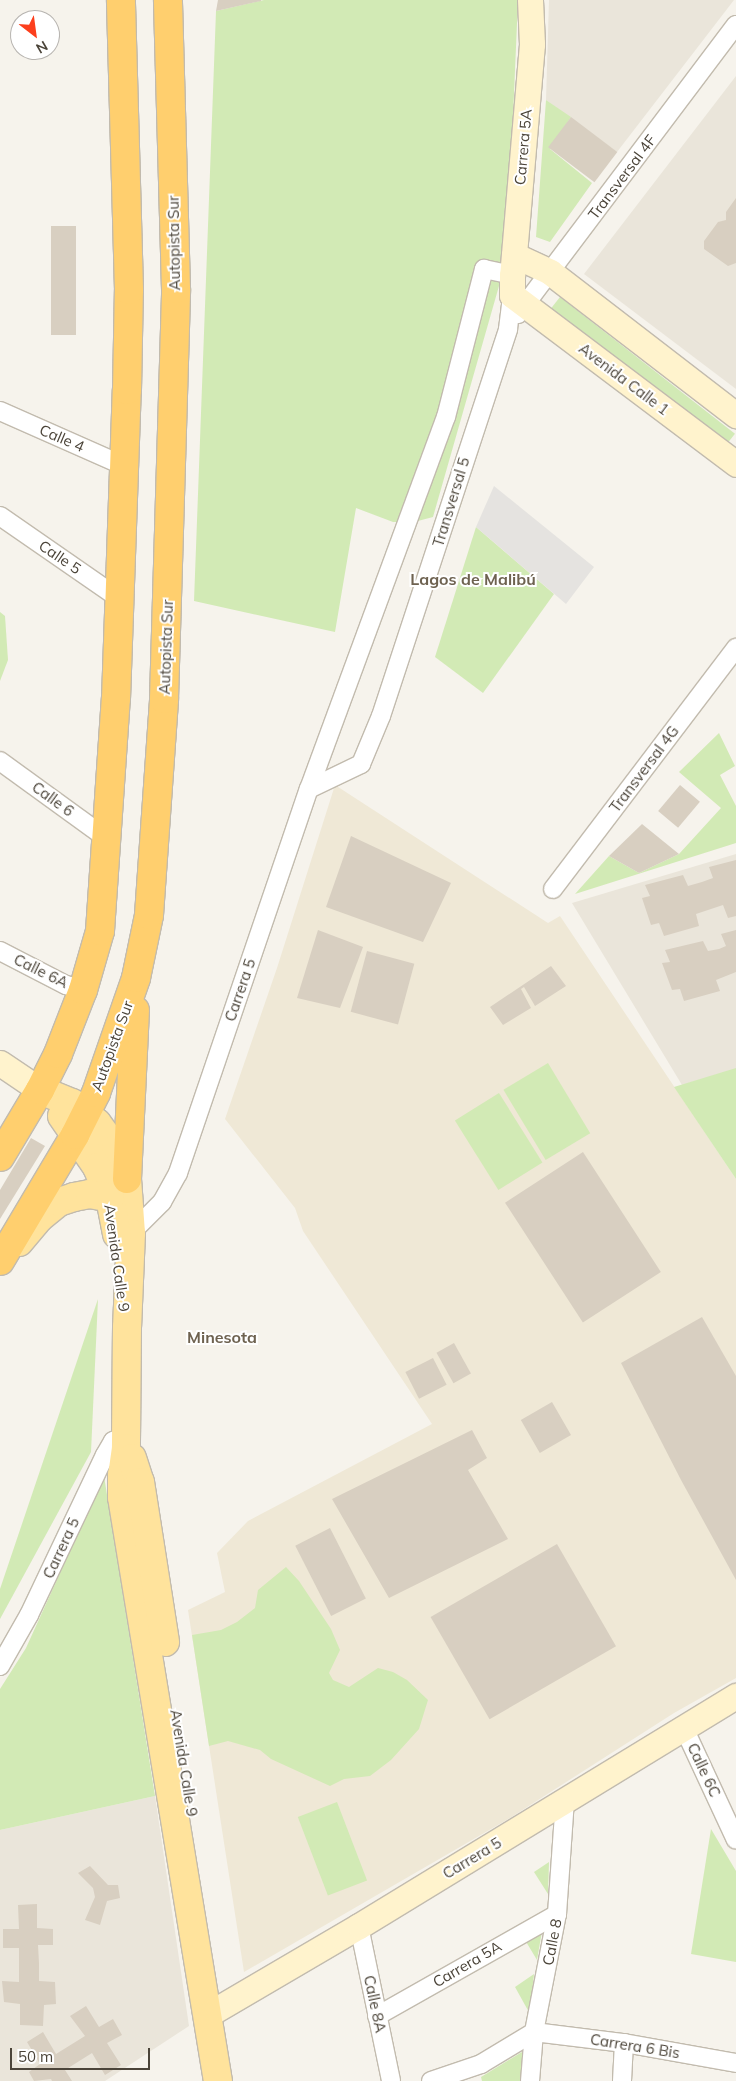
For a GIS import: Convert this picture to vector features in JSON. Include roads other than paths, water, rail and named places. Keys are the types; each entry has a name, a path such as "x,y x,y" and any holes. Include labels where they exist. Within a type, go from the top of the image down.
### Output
{"highway":[{"path":"0,1157 40,1090 58,1054 83,990 100,931 116,699 129,290 121,0"},
{"name":"Autopista Sur","path":"0,1263 80,1124 114,1043 136,978 147,930 164,699 170,549 176,289 168,0"},
{"path":"119,1188 136,978"}],"main road":[{"name":"Carrera 5A","path":"516,282 532,44 530,0"},
{"path":"516,282 550,272 736,415"},
{"name":"Avenida Calle 1","path":"516,282 736,464"},
{"path":"0,1063 40,1090 80,1124 112,1142 119,1188 74,1196 59,1202 38,1218 0,1263"},
{"name":"Avenida Calle 9","path":"119,1188 132,1233 127,1327 126,1442 140,1482 217,1971 218,2081"},
{"name":"Avenida Calle 9","path":"119,1188 117,1238 127,1327"},
{"name":"Carrera 5","path":"216,2011 736,1696"},
{"name":"Avenida Calle 9","path":"216,2011 236,2081"}],"street":[{"name":"Transversal 4F","path":"516,282 550,272 736,25"},
{"name":"Carrera 5","path":"132,1233 162,1202 178,1173 310,789 446,417 484,269 516,282"},
{"name":"Transversal 5","path":"310,789 361,764 381,716 416,615 508,329 516,282"},
{"name":"Calle 4","path":"0,411 124,466"},
{"name":"Calle 5","path":"0,516 120,599"},
{"name":"Transversal 4G","path":"553,889 736,648"},
{"name":"Calle 6","path":"0,760 106,838"},
{"name":"Calle 6A","path":"0,951 66,985 83,990"},
{"name":"Carrera 5","path":"0,1666 29,1615 105,1455 113,1441 126,1442"},
{"name":"Calle 6C","path":"684,1728 731,1817 736,1840"},
{"name":"Calle 8","path":"530,2081 534,2032 557,1914 565,1801"},
{"name":"Carrera 5A","path":"377,2016 557,1914"},
{"name":"Calle 8A","path":"359,1926 391,2081"},
{"name":"Carrera 6 Bis","path":"534,2032 624,2043 736,2063"},
{"path":"431,2081 481,2064 534,2032"},
{"path":"622,2081 624,2043"}],"district":[{"name":"Lagos de Malibú","path":"473,579"},
{"name":"Minesota","path":"222,1337"}]}
